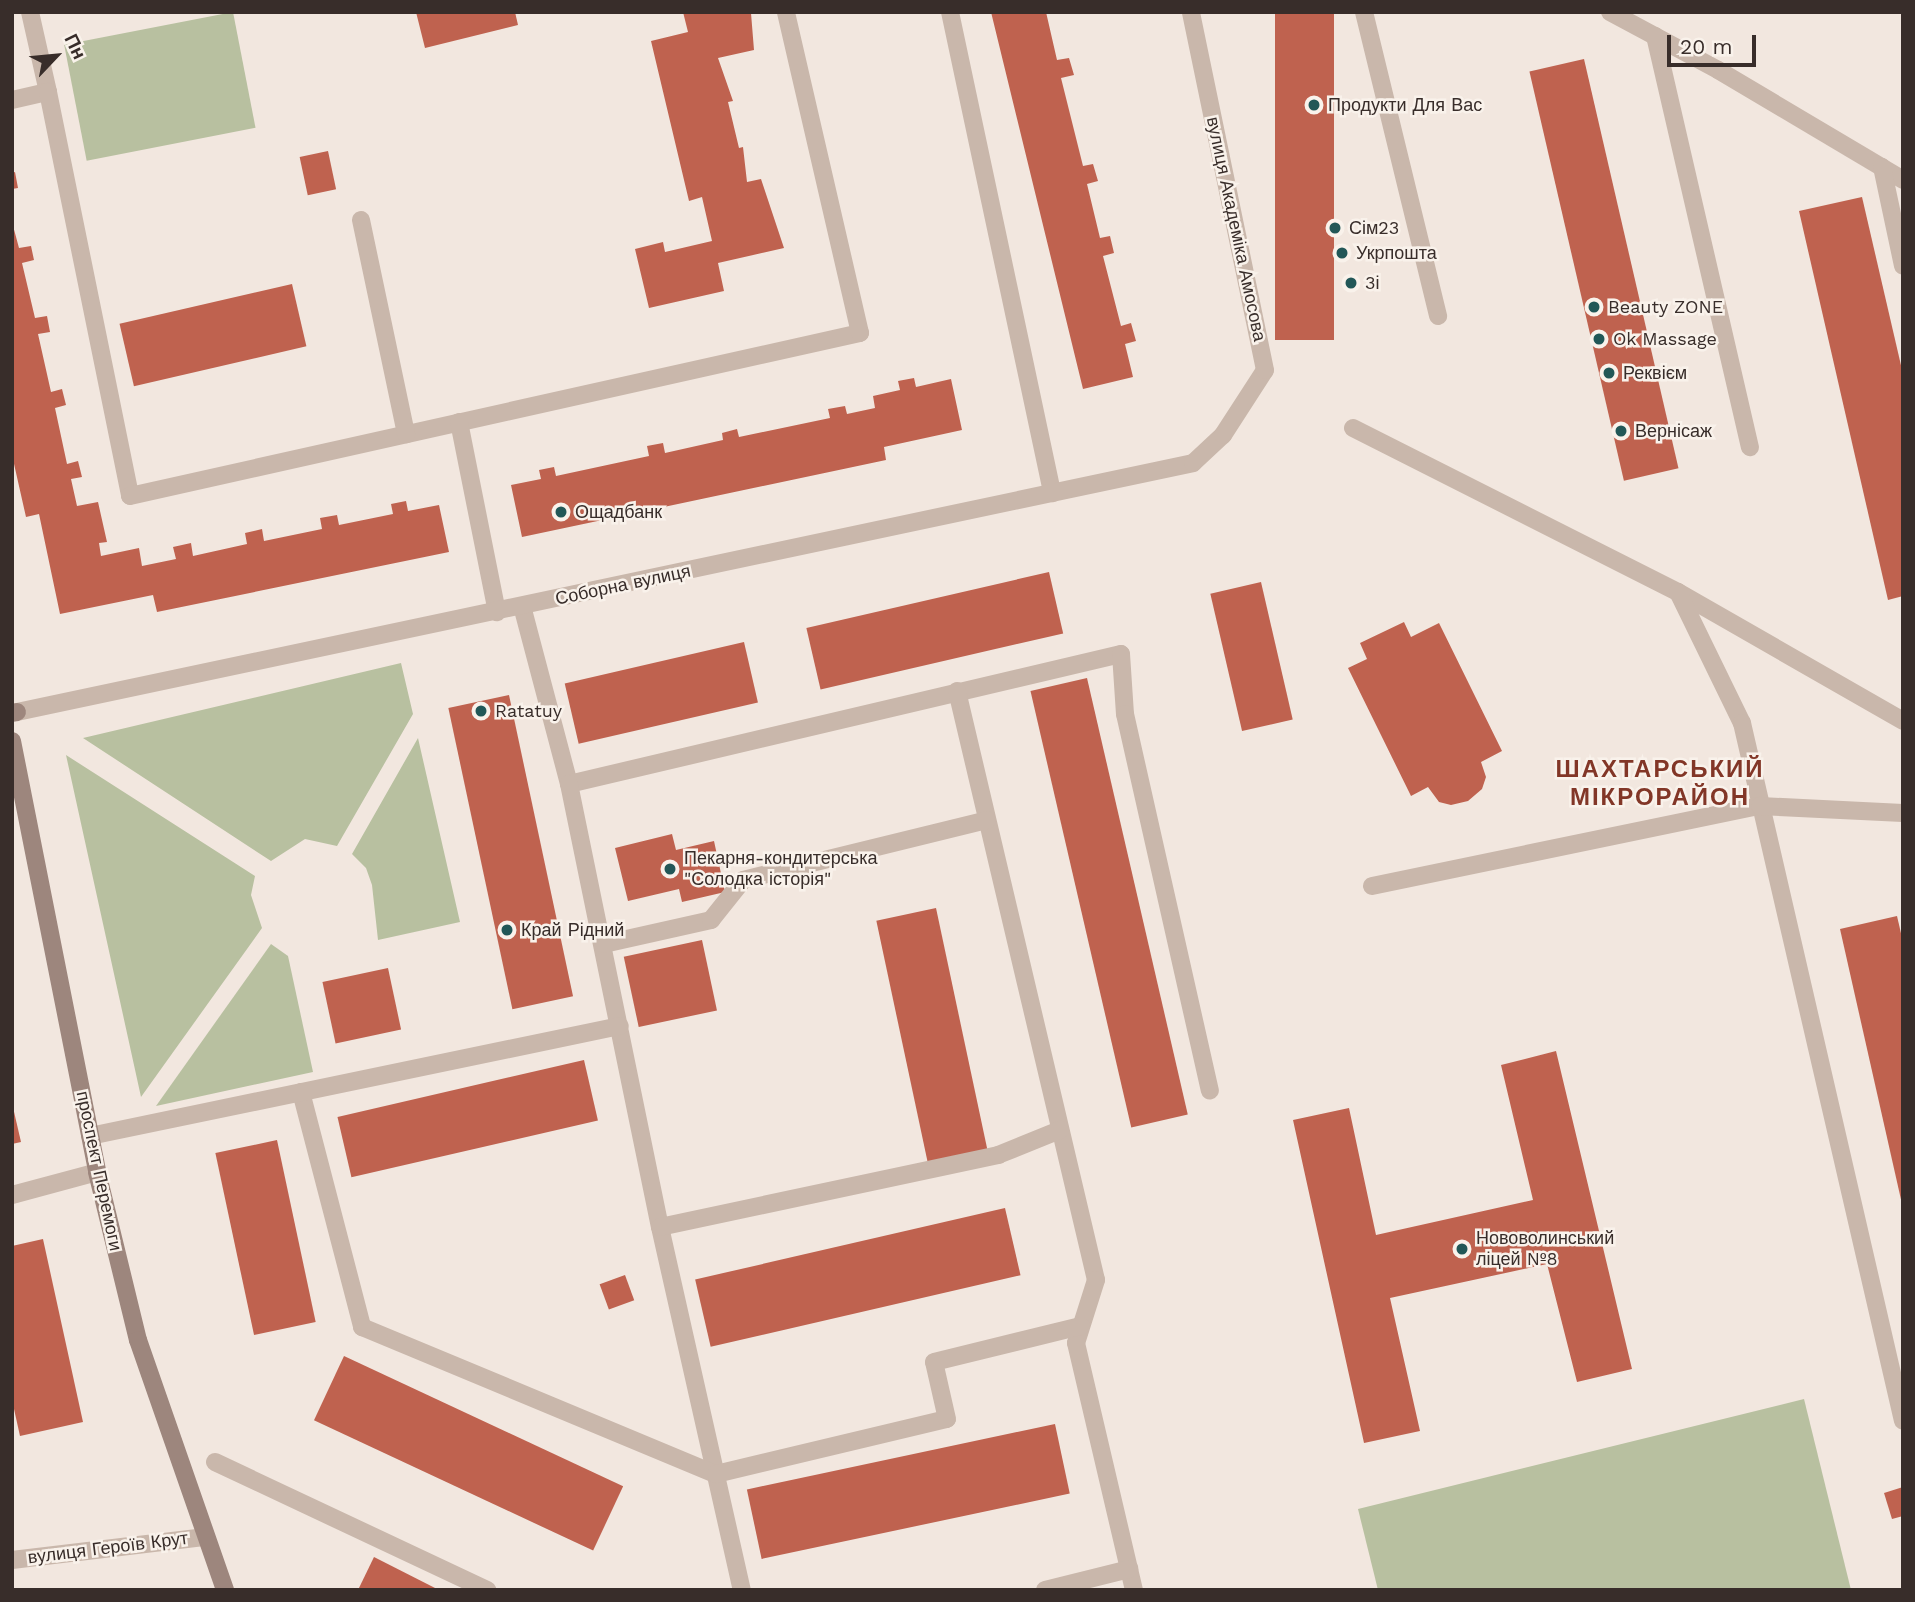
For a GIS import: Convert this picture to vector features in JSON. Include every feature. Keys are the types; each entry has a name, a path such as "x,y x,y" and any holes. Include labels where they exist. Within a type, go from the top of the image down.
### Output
{"street":[{"path":"30,12 130,496 860,332 786,12"},
{"path":"950,12 1052,493"},
{"name":"вулиця Академіка Амосова","path":"1191,12 1265,370 1223,435"},
{"path":"1364,12 1438,316"},
{"path":"1610,12 1903,180"},
{"path":"1655,36 1750,447"},
{"path":"12,100 48,92"},
{"path":"1882,167 1903,266"},
{"path":"361,220 406,434"},
{"path":"459,422 497,612"},
{"path":"1353,428 1678,592 1903,721"},
{"name":"Соборна вулиця","path":"14,712 522,607 1193,463 1223,435"},
{"path":"1678,592 1742,723 1903,1421"},
{"path":"522,607 569,783 660,1227 742,1590"},
{"path":"569,783 1121,654 1125,714 1210,1090"},
{"path":"957,691 1096,1280 1076,1343 1134,1590"},
{"name":"проспект Перемоги","path":"12,741 97,1172 138,1340 204,1537 225,1590"},
{"path":"1372,886 1760,806 1903,813"},
{"path":"604,944 711,920 743,880 987,820"},
{"path":"90,1136 620,1026"},
{"path":"301,1092 362,1327 716,1475 947,1419 934,1362 1081,1326"},
{"path":"660,1227 998,1155 1060,1130"},
{"path":"12,1195 97,1172"},
{"path":"215,1462 487,1590"},
{"name":"вулиця Героїв Крут","path":"12,1560 204,1537"},
{"path":"1045,1590 1129,1569"}],"green space":[{"path":"233,12 256,128 87,161 64,45"},
{"path":"401,663 413,714 337,846 305,839 271,861 83,738"},
{"path":"418,738 460,922 378,940 372,885 366,868 352,854"},
{"path":"66,755 255,876 251,895 262,928 141,1097"},
{"path":"271,944 288,956 313,1072 156,1106"},
{"path":"1804,1399 1851,1590 1378,1590 1358,1509"}],"building":[{"path":"416,12 515,12 518,25 425,48"},
{"path":"683,12 751,13 754,50 718,58 733,101 728,102 739,148 743,147 747,182 761,179 784,248 718,263 724,291 649,308 635,249 663,242 665,252 712,241 702,197 689,201 651,41 688,32"},
{"path":"991,12 1046,12 1057,60 1069,58 1074,75 1061,78 1083,166 1093,164 1098,181 1087,184 1100,238 1110,236 1114,253 1103,256 1121,326 1131,323 1136,341 1125,344 1133,377 1083,389"},
{"path":"1275,12 1334,12 1334,340 1275,340"},
{"path":"1584,59 1678,468 1624,481 1529,72"},
{"path":"328,151 336,189 308,195 300,157"},
{"path":"15,172 18,188 12,189 12,173"},
{"path":"1862,197 1903,374 1903,596 1888,600 1799,211"},
{"path":"12,222 19,248 31,246 34,260 22,263 35,318 47,316 50,332 38,334 51,392 62,389 66,405 55,408 67,464 78,461 82,477 71,479 77,506 98,502 107,542 99,543 101,556 139,548 142,566 176,559 173,547 191,543 193,556 247,544 245,533 262,529 264,541 322,529 320,518 337,515 339,525 393,514 391,504 406,501 408,511 439,505 449,552 157,612 153,595 60,614 39,514 26,517 12,455"},
{"path":"292,284 306,346 134,386 120,324"},
{"path":"914,378 916,387 951,379 962,430 884,447 886,460 522,537 511,485 541,479 539,470 554,467 556,476 649,456 647,446 663,443 665,453 723,440 722,433 737,429 739,437 830,418 828,409 845,406 847,414 875,408 873,396 900,390 898,381"},
{"path":"1049,572 1063,633 821,689 806,628"},
{"path":"1261,582 1293,719 1242,731 1210,594"},
{"path":"1404,622 1411,637 1439,623 1502,751 1481,762 1486,777 1482,789 1468,801 1451,805 1439,802 1428,787 1411,796 1348,668 1367,659 1360,643"},
{"path":"744,642 758,702 579,744 565,683"},
{"path":"1087,678 1188,1115 1131,1128 1030,691"},
{"path":"509,695 573,996 512,1009 448,708"},
{"name":"Пекарня-кондитерська \"Солодка історія\"","path":"672,834 676,850 714,841 725,892 682,902 679,889 628,901 615,848"},
{"path":"936,908 988,1153 928,1165 876,921"},
{"path":"1897,916 1903,942 1902,1204 1840,929"},
{"path":"702,940 717,1010 639,1027 624,957"},
{"path":"388,968 401,1030 336,1044 322,982"},
{"name":"Нововолинський ліцей №8","path":"1556,1051 1632,1369 1577,1382 1547,1264 1390,1298 1420,1431 1364,1443 1293,1120 1349,1108 1376,1235 1533,1200 1501,1065"},
{"path":"584,1060 598,1120 351,1177 337,1117"},
{"path":"12,1103 21,1142 12,1144"},
{"path":"277,1140 316,1322 254,1335 215,1153"},
{"path":"1005,1208 1021,1275 711,1347 695,1280"},
{"path":"43,1239 83,1422 20,1436 12,1400 12,1246"},
{"path":"625,1275 634,1300 609,1310 600,1284"},
{"path":"344,1356 623,1486 593,1551 314,1420"},
{"path":"1055,1424 1070,1493 762,1559 747,1489"},
{"path":"1903,1487 1903,1516 1892,1519 1884,1493"},
{"path":"374,1557 439,1590 358,1590"}],"place":[{"name":"Продукти Для Вас","path":"1314,105"},
{"name":"Сім23","path":"1335,228"},
{"name":"Укрпошта","path":"1342,253"},
{"name":"3і","path":"1351,283"},
{"name":"Beauty ZONE","path":"1594,307"},
{"name":"Ok Massage","path":"1599,339"},
{"name":"Реквієм","path":"1609,373"},
{"name":"Вернісаж","path":"1621,431"},
{"name":"Ощадбанк","path":"561,512"},
{"name":"Ratatuy","path":"481,711"},
{"name":"Пекарня-кондитерська \"Солодка історія\"","path":"670,869"},
{"name":"Край Рідний","path":"507,930"},
{"name":"Нововолинський ліцей №8","path":"1462,1249"}],"district":[{"name":"ШАХТАРСЬКИЙ МІКРОРАЙОН","path":"1660,784"}]}
